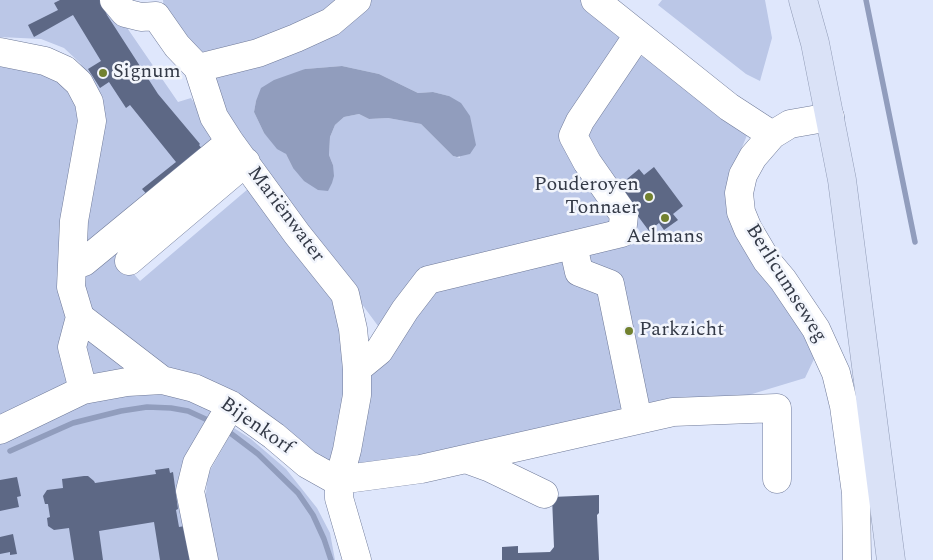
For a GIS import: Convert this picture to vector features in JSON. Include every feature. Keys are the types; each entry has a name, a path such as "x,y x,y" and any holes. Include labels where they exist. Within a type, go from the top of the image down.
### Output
{"main road":[{"path":"803,0 815,43 842,180 891,560"}],"street":[{"name":"Mariënwater","path":"114,0 125,12 141,17 156,8 177,46 198,68 214,117 298,234 344,294 353,329 357,369 357,394 347,450 339,480"},
{"path":"198,68 258,52 296,38 332,22 357,0"},
{"path":"595,0 729,107 772,135"},
{"path":"357,369 379,351 405,310 428,280 622,233 624,215 587,162 573,136 580,121 638,35"},
{"path":"0,52 44,61 65,70 79,83 89,102 92,121 74,221 71,287 80,317 72,347 82,390"},
{"name":"Berlicumseweg","path":"830,117 790,124 772,135 753,157 743,175 739,193 741,212 748,229 767,260 783,280 816,330 836,373 844,406 856,493 857,560"},
{"path":"72,266 84,262 238,152"},
{"path":"128,261 238,152"},
{"path":"573,245 579,272 610,284 638,420"},
{"path":"80,317 162,380"},
{"name":"Bijenkorf","path":"0,430 82,390 127,382 162,380 194,388 223,418 274,436 307,464 339,480"},
{"path":"357,560 339,498 339,480 421,469 673,412 777,408 777,479"},
{"path":"204,560 190,492 197,462 223,418"},
{"path":"466,458 544,494"}],"shaded area":[{"path":"0,0 108,0 178,102 191,98 220,142 80,258 105,115 102,96 80,63 64,48 41,39 0,37"},
{"path":"163,0 340,0 307,25 220,50 202,52 185,44 164,10"},
{"path":"362,0 582,0 629,37 578,112 616,222 422,274 381,330 249,151 216,98 214,74","holes":["342,66 379,74 418,93 433,92 449,96 460,158 453,156 421,124 388,118 369,119 359,114 344,117 335,125 330,137 329,155 333,165 293,168 286,154 264,133 254,112 256,101 305,69"]},
{"path":"662,0 765,0 772,38 760,81 746,74 658,5"},
{"path":"648,56 748,133 732,171 813,346 814,359 805,378 729,401 352,472 370,362 430,287 636,240 642,235 582,139 636,57"},
{"path":"0,57 42,66 82,104 69,310 68,386 0,422"},
{"path":"342,66 379,74 418,93 433,92 449,96 461,103 470,116 476,145 470,154 457,157 453,156 421,124 388,118 369,119 359,114 344,117 335,125 330,137 329,155 333,165 334,176 332,183 328,191 318,190 304,181 293,168 286,154 277,149 264,133 254,112 256,101 261,88 274,80 305,69"},
{"path":"255,183 336,296 351,383 336,465 188,381 95,322 77,273 112,249 140,281"},
{"path":"83,328 135,367 89,380"},
{"path":"135,389 216,403 188,460 194,560 0,560 0,436 65,406"},
{"path":"234,428 251,439 286,469 317,508 330,533 335,560 216,560 205,502 208,474"}],"building":[{"path":"60,0 100,0 107,15 158,94 207,155 151,199 142,189 176,162 130,105 126,108 109,82 100,88 88,69 101,61 73,15 34,37 28,25 58,10 54,3"},
{"path":"654,167 683,206 673,214 678,220 664,230 659,223 649,231 620,192 631,184 627,179 639,169 644,175"},
{"path":"169,468 170,473 173,472 179,527 185,526 190,560 160,560 154,522 99,531 103,560 74,560 69,528 54,530 48,526 47,518 50,517 48,504 45,504 43,496 47,490 63,488 62,479 88,476 95,483 156,474 155,470"},
{"path":"17,477 21,496 17,497 19,507 0,511 0,480"},
{"path":"599,495 599,513 597,515 599,560 502,560 502,547 518,546 518,553 550,552 554,547 552,497"},
{"path":"13,534 17,554 10,555 10,552 0,554 0,537"}],"waterway":[{"path":"866,0 915,242"},
{"path":"10,451 73,423 121,411 147,407 188,411 212,422"},
{"path":"225,429 258,454 298,493 313,515 331,560"}],"place":[{"name":"Signum","path":"103,73"},
{"name":"Pouderoyen Tonnaer","path":"649,197"},
{"name":"Aelmans","path":"665,218"},
{"name":"Parkzicht","path":"629,331"}]}
